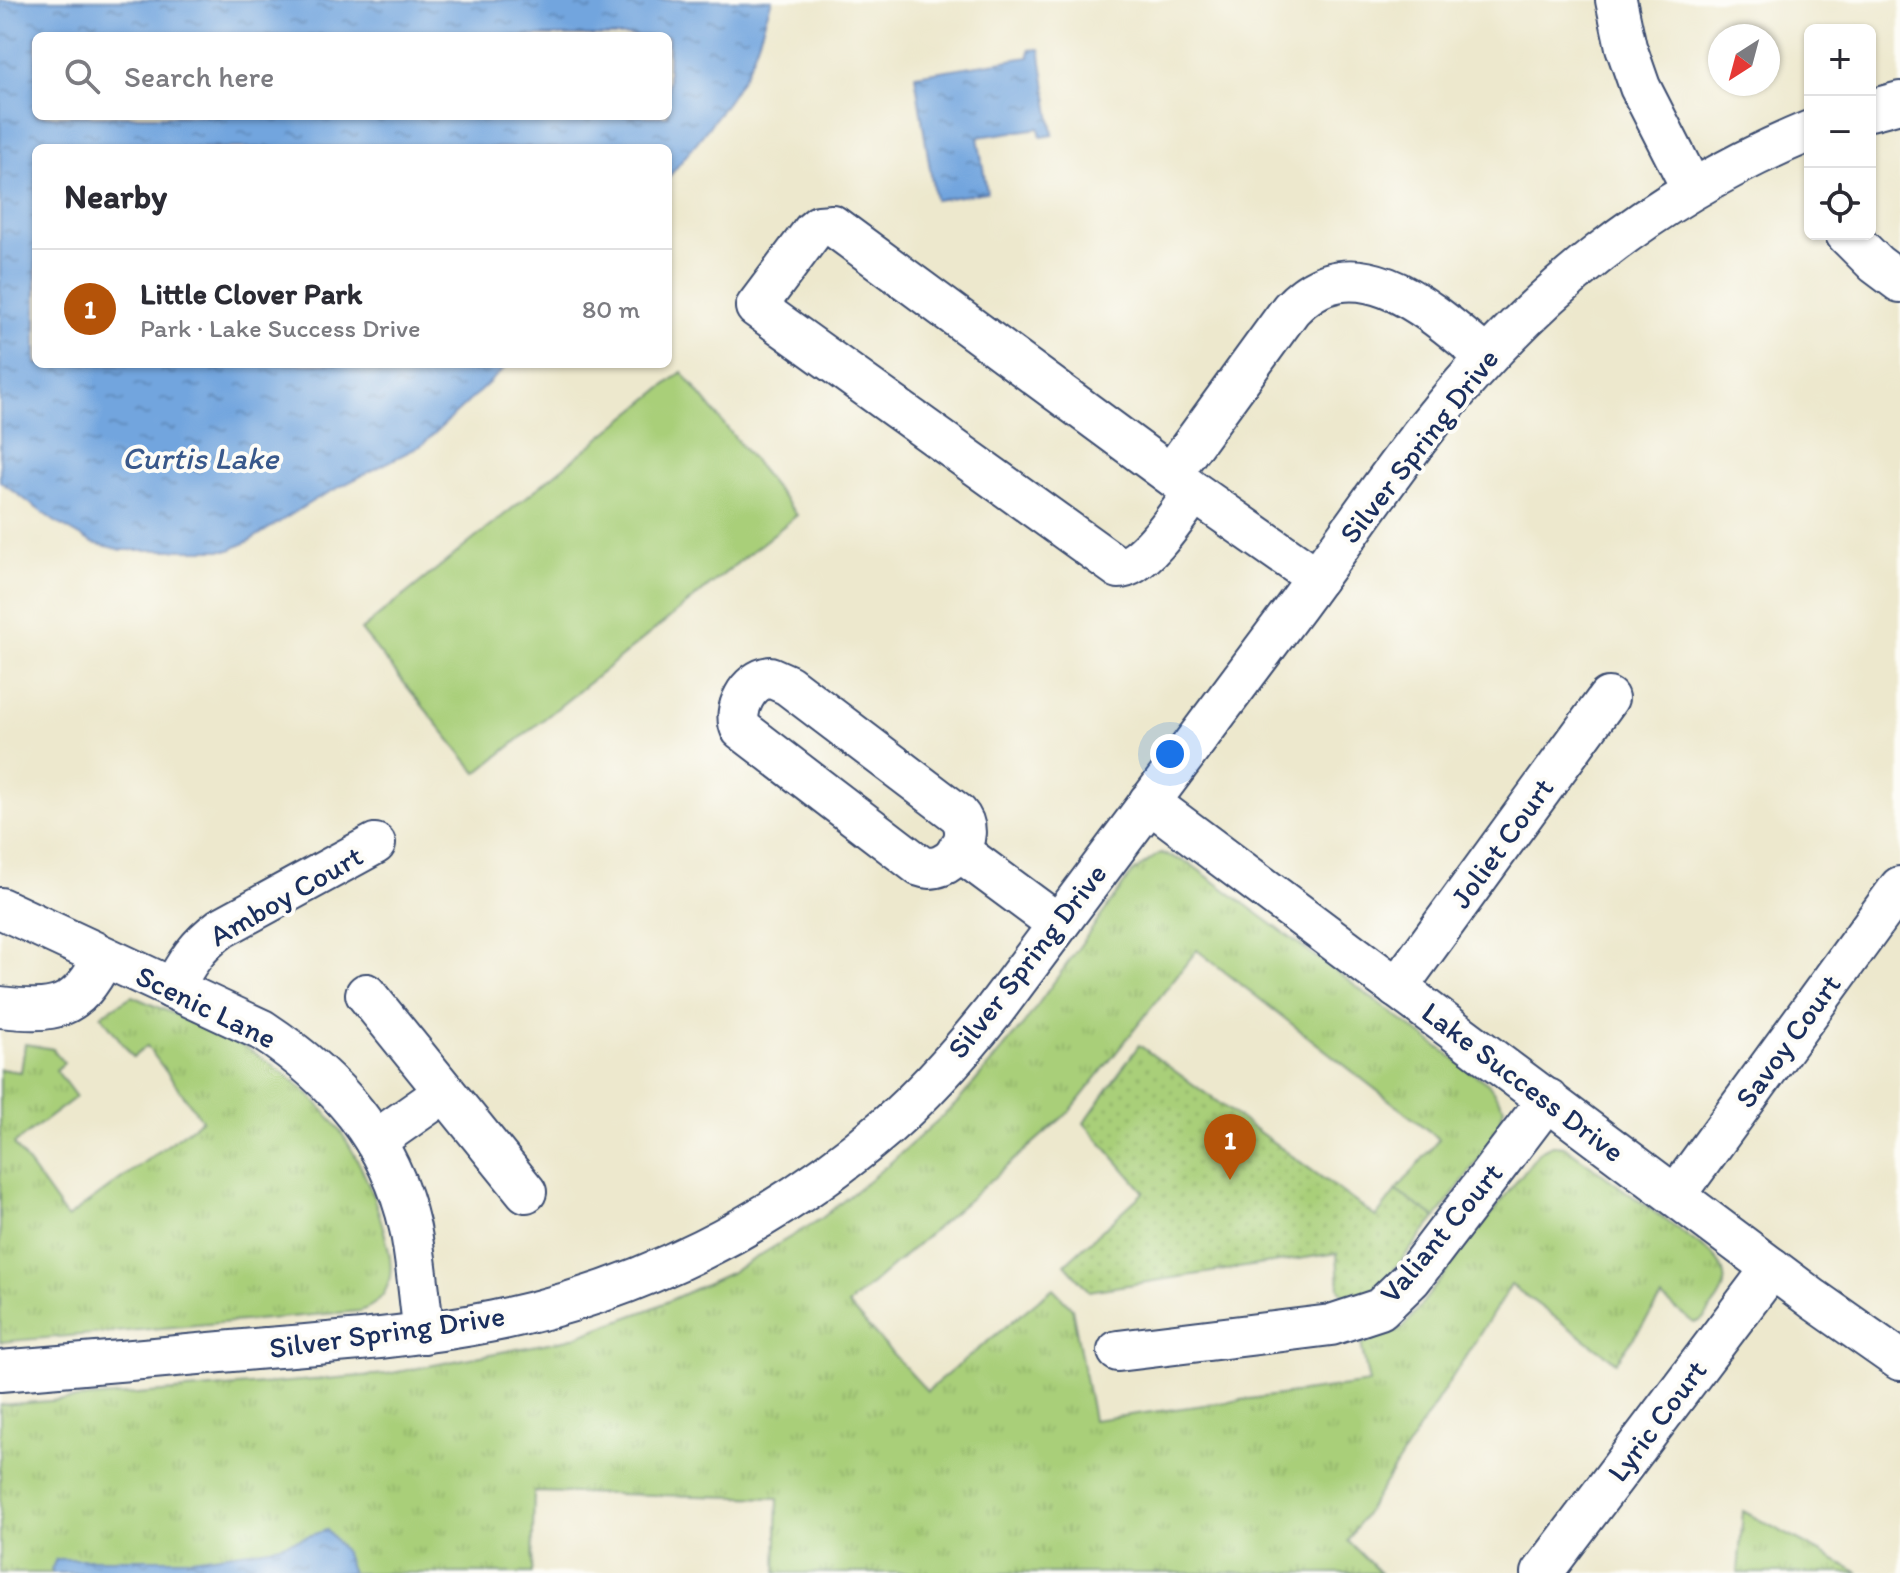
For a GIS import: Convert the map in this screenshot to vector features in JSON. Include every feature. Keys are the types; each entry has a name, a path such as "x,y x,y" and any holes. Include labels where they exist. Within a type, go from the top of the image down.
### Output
{"street":[{"path":"1616,0 1626,47 1640,87 1692,189"},
{"path":"1876,108 1900,102"},
{"name":"Silver Spring Drive","path":"0,1371 424,1333 496,1321 604,1291 647,1275 746,1227 828,1174 888,1125 963,1049 1426,428 1486,357 1557,287 1613,240 1726,169 1804,144"},
{"path":"1317,578 1183,483 832,225 819,226 813,231 756,307 1119,568 1127,568 1140,559 1183,483 1291,309 1317,287 1356,280 1384,285 1434,316 1486,357"},
{"path":"1852,240 1900,282"},
{"path":"762,678 780,679 958,814 965,821 966,831 958,850 939,868 929,870 920,866 747,735 741,729 736,713 755,684 762,678"},
{"name":"Joliet Court","path":"1397,988 1608,698"},
{"name":"Lake Success Drive","path":"1149,802 1772,1268 1900,1360"},
{"name":"Amboy Court","path":"173,989 185,965 212,934 375,844"},
{"path":"958,850 1058,924"},
{"name":"Savoy Court","path":"1676,1195 1900,887"},
{"name":"Scenic Lane","path":"0,908 262,1030 297,1053 349,1103 375,1141 396,1186 410,1228 424,1333"},
{"path":"0,1007 49,1011 64,1004 93,977 103,958"},
{"path":"366,994 526,1192"},
{"path":"375,1141 445,1092"},
{"name":"Valiant Court","path":"1118,1351 1331,1325 1380,1309 1411,1279 1548,1099"},
{"name":"Lyric Court","path":"1542,1573 1772,1268"}],"green space":[{"path":"682,372 797,515 477,773 361,630"},
{"path":"1160,853 1189,863 1488,1084 1504,1107 1497,1134 1436,1218 1396,1191 1439,1139 1197,950 1070,1111 848,1305 927,1391 1053,1288 1072,1308 1093,1420 1369,1383 1361,1344 1403,1328 1540,1151 1552,1145 1564,1146 1712,1254 1724,1274 1722,1293 1705,1317 1694,1323 1662,1298 1616,1362 1511,1285 1348,1541 1380,1573 776,1573 778,1498 534,1492 532,1573 0,1573 0,1405 387,1374 569,1339 653,1308 732,1272 822,1218 957,1103 1024,1024 1132,873"},
{"path":"132,996 248,1049 302,1088 323,1109 356,1157 379,1214 391,1267 388,1286 378,1301 360,1311 0,1342 0,1069 21,1072 25,1044 53,1049 64,1063 56,1070 76,1097 14,1144 67,1218 202,1120 147,1046 133,1057 101,1015"},
{"path":"1139,1045 1376,1217 1396,1191 1436,1218 1379,1288 1347,1300 1339,1288 1337,1253 1089,1291 1065,1264 1144,1192 1084,1123"},
{"path":"1743,1511 1859,1573 1738,1573"}],"water":[{"name":"Curtis Lake","path":"0,0 772,0 754,53 740,82 672,173 672,144 32,144 32,368 505,368 422,445 316,499 230,550 122,550 93,543 54,521 0,481"},
{"path":"1040,49 1053,135 1041,137 1039,128 978,137 987,192 935,200 915,75 1029,57 1029,50"},
{"path":"327,1530 344,1551 352,1573 53,1573 51,1570 56,1559 192,1559 270,1548"}],"place":[{"name":"Little Clover Park","path":"1230,1180"}]}
